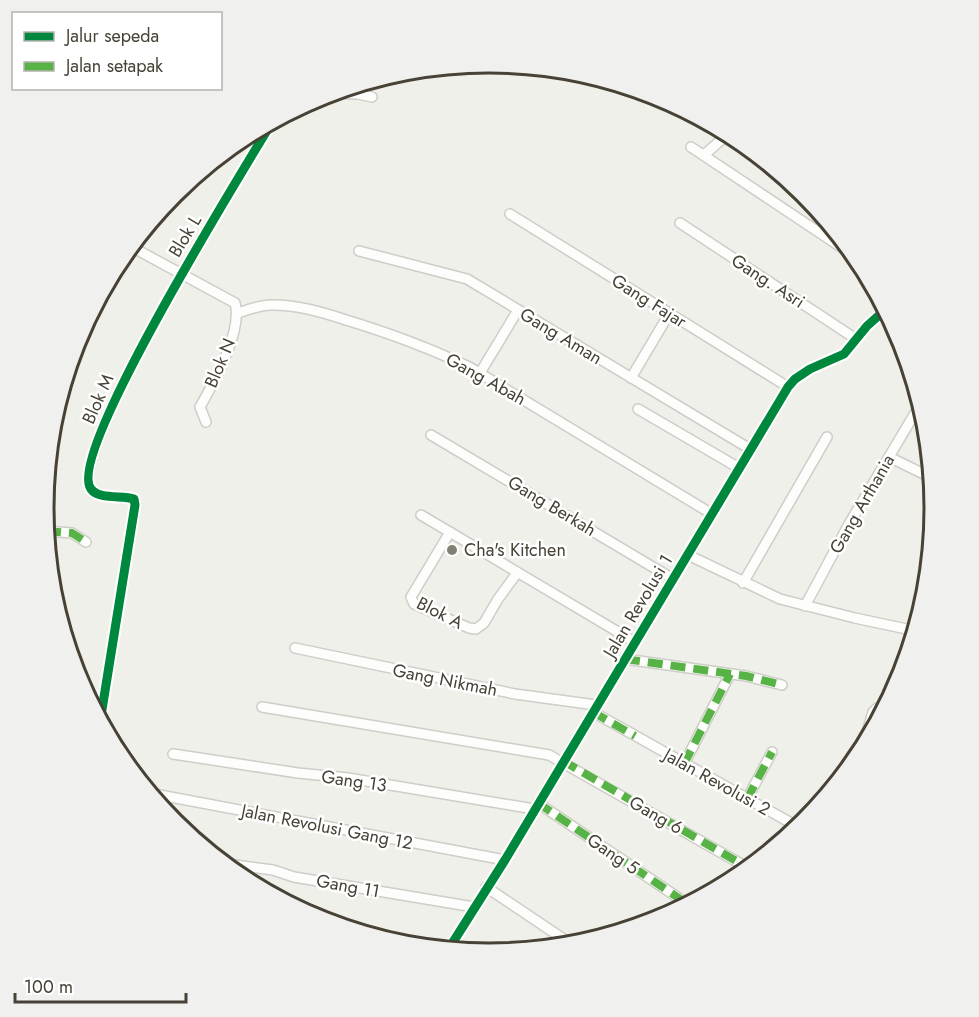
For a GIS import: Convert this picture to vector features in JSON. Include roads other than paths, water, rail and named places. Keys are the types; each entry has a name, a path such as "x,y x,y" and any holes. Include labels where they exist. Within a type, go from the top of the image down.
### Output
{"street":[{"path":"357,94 372,97"},
{"name":"Blok L","path":"182,275 264,136"},
{"path":"704,155 721,140"},
{"path":"692,147 836,244"},
{"name":"Gang Fajar","path":"510,214 788,387"},
{"name":"Gang. Asri","path":"680,223 856,339"},
{"path":"139,251 235,303 238,313"},
{"name":"Gang Aman","path":"359,251 466,279 750,449"},
{"name":"Blok M","path":"102,708 134,499 98,495 91,490 87,480 88,470 96,445 137,352 182,275"},
{"name":"Gang Abah","path":"238,313 270,305 304,308 425,347 480,373 712,514"},
{"path":"480,373 518,310"},
{"name":"Blok N","path":"206,422 200,407 230,344 238,313"},
{"path":"631,378 669,314"},
{"name":"Jalan Revolusi 1","path":"453,942 505,860 788,387 810,369 844,354 879,315"},
{"path":"638,409 739,468"},
{"name":"Gang Arthania","path":"805,606 849,524 914,414"},
{"name":"Gang Berkah","path":"431,435 673,579"},
{"path":"743,583 827,437"},
{"path":"889,457 923,473"},
{"path":"421,515 634,642"},
{"path":"55,532 72,533 86,542"},
{"name":"Blok A","path":"450,532 411,597 414,604 476,629 483,623 517,573"},
{"path":"688,555 780,599 908,629"},
{"name":"Gang Nikmah","path":"296,648 515,694 595,708"},
{"path":"625,659 746,676 782,685"},
{"path":"684,764 730,674"},
{"path":"262,707 529,751 549,755 563,761"},
{"name":"Jalan Revolusi 2","path":"595,708 635,736 790,823"},
{"path":"747,799 772,752"},
{"name":"Gang 13","path":"173,754 536,806"},
{"name":"Gang 6","path":"563,761 741,864"},
{"name":"Jalan Revolusi Gang 12","path":"163,797 505,860"},
{"name":"Gang 5","path":"536,806 681,900"},
{"name":"Gang 11","path":"240,866 273,870 294,877 474,907"},
{"path":"486,887 562,938"}],"place":[{"name":"Cha's Kitchen","path":"452,550"}]}
